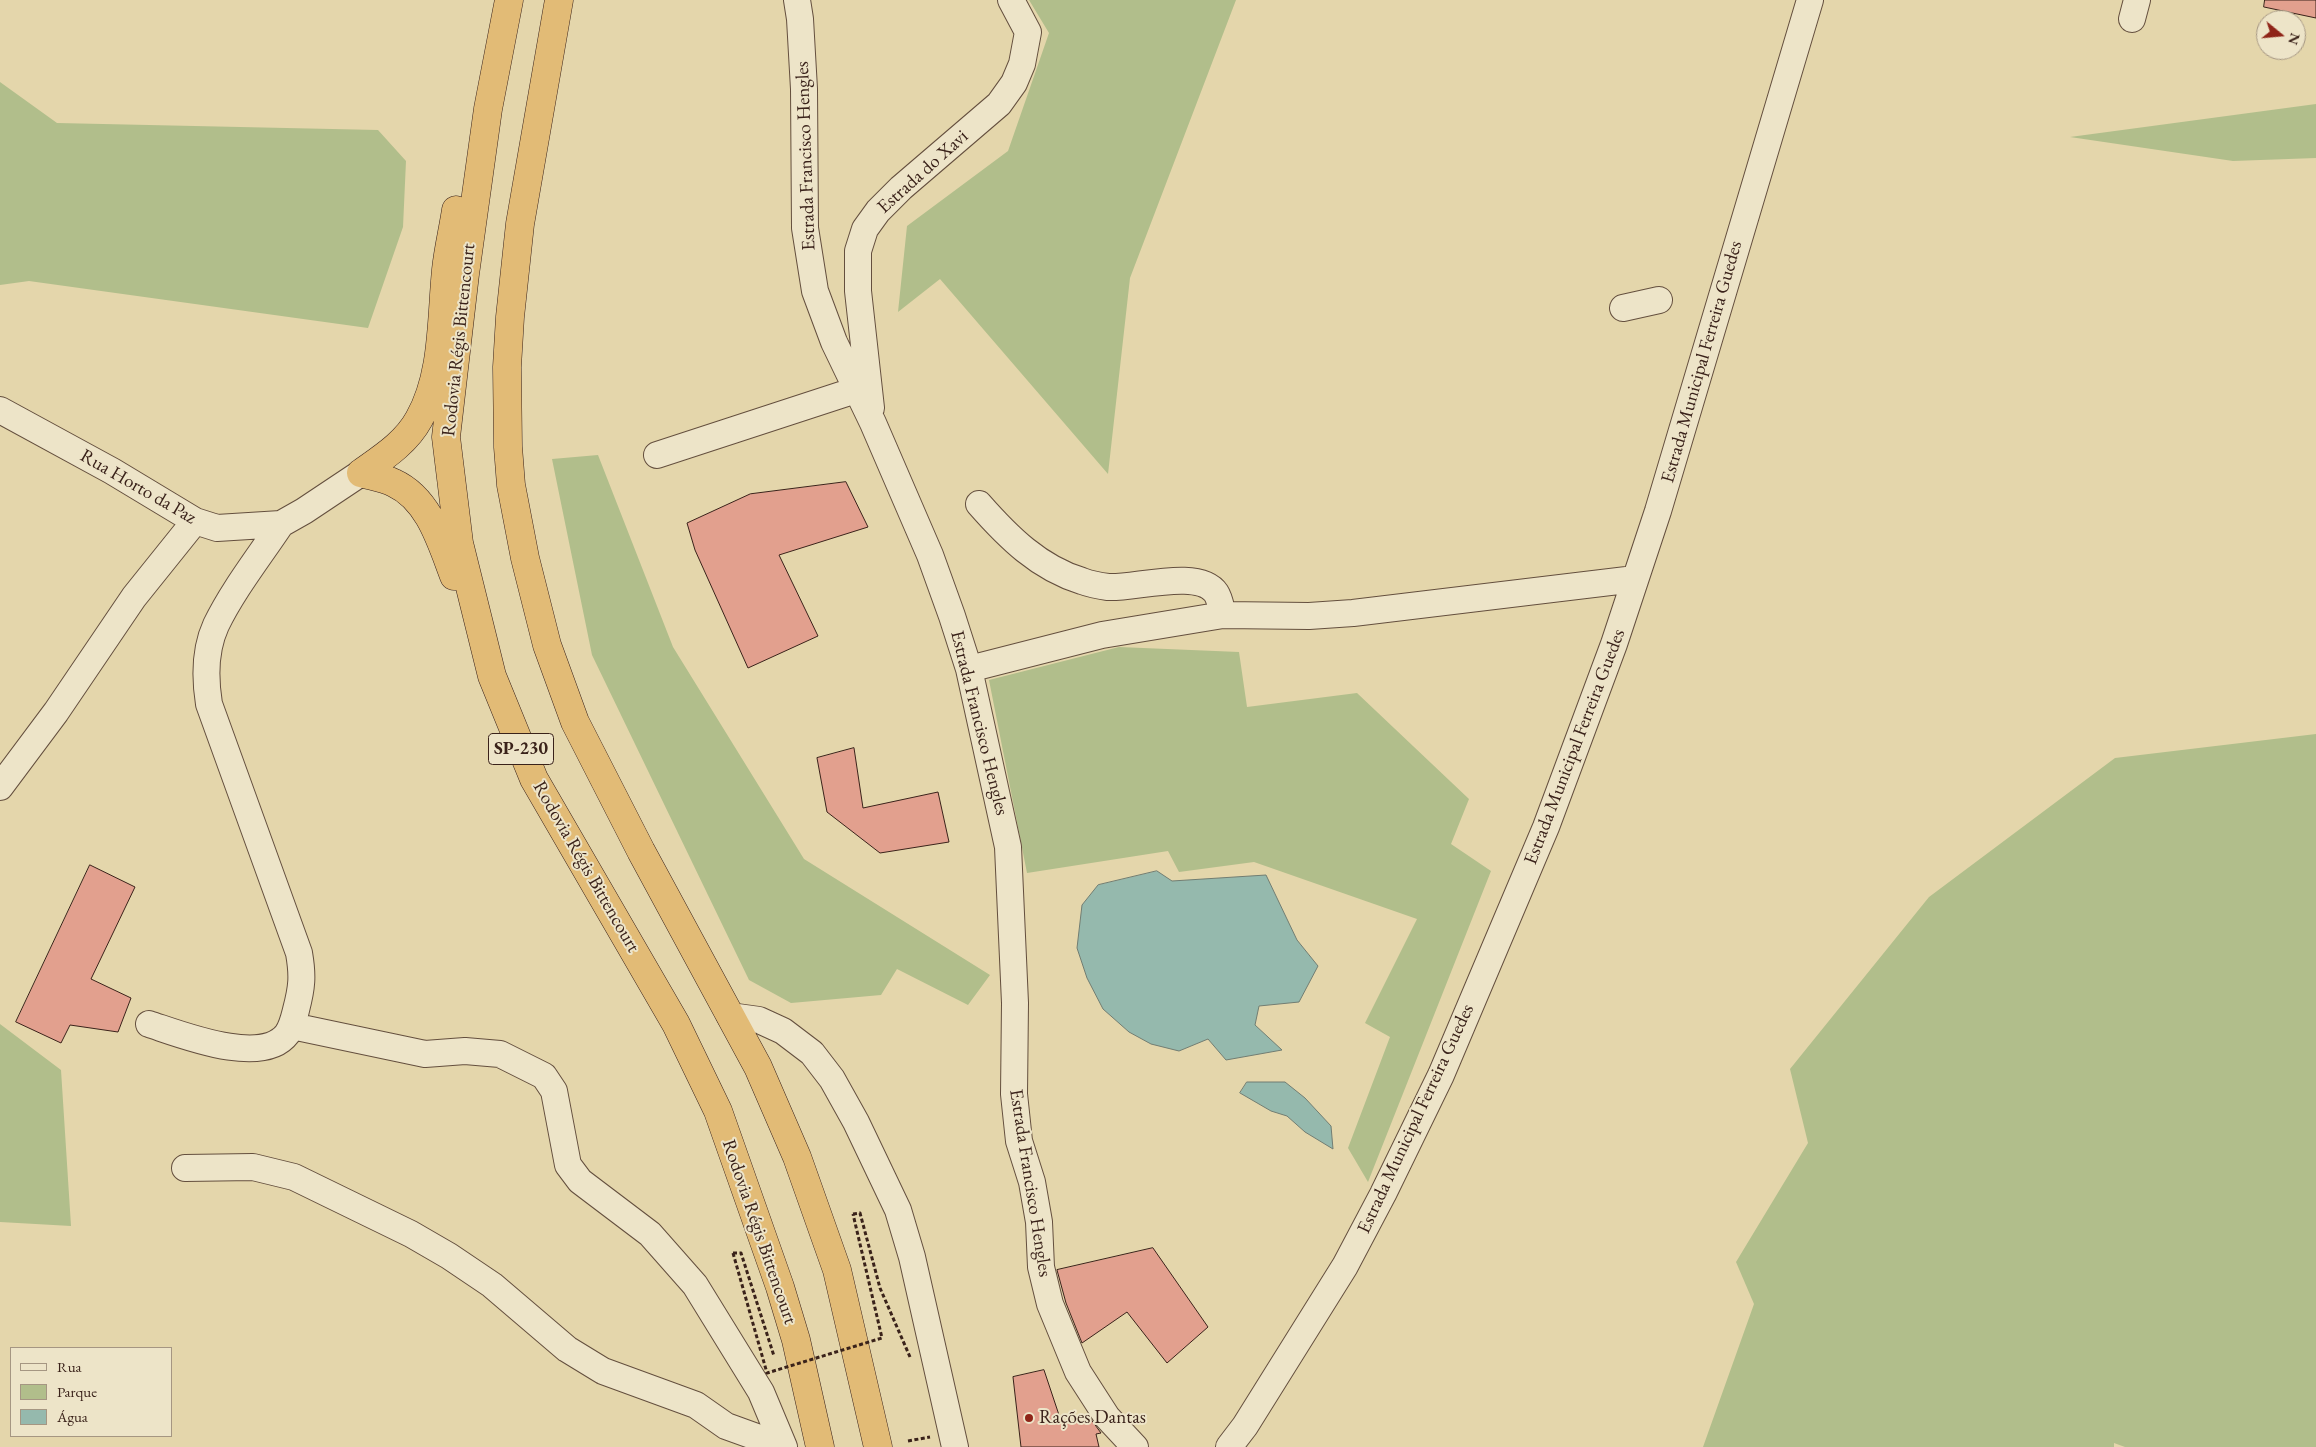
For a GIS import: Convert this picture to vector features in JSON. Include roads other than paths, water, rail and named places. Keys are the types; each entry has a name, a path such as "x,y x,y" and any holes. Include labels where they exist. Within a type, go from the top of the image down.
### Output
{"highway":[{"name":"Rodovia Régis Bittencourt","path":"509,0 488,110 465,274 446,437 459,543 489,664 534,779 676,1024 718,1111 780,1288 796,1340 820,1447"},
{"name":"SP-230","path":"559,0 520,224 510,317 507,404 511,485 517,524 547,645 575,722 758,1066 815,1205 837,1270 878,1447"},
{"path":"360,473 396,448 412,429 419,420 433,382 442,331 446,268 461,184 488,110"},
{"path":"360,473 394,483 411,494 425,509 489,664"}],"street":[{"name":"Estrada Francisco Hengles","path":"797,0 800,19 804,89 805,228 815,291 834,342 873,424 930,555 969,669 1008,847 1015,1003 1014,1094 1019,1141 1032,1182 1039,1222 1041,1267 1050,1304 1078,1372 1107,1417 1135,1447"},
{"name":"Estrada do Xavi","path":"873,424 858,291 858,251 865,230 878,211 901,188 999,104 1014,83 1022,64 1028,32 1010,0"},
{"name":"Estrada Municipal Ferreira Guedes","path":"1229,1447 1245,1426 1345,1266 1383,1194 1441,1075 1546,827 1597,693 1635,579 1721,302 1743,221 1810,0"},
{"path":"1623,308 1659,300"},
{"path":"657,455 856,390"},
{"name":"Rua Horto da Paz","path":"0,410 112,471 195,521 226,529 281,524 304,511 360,473"},
{"path":"979,504 1012,539 1058,572 1083,582 1108,587 1157,581 1191,582 1206,585 1216,594 1223,615"},
{"path":"0,787 56,712 134,598 195,521"},
{"path":"148,1024 224,1046 259,1049 274,1044 286,1036 292,1026 303,982 299,953 210,704 206,682 209,648 216,626 281,524"},
{"path":"969,669 1102,634 1223,615 1309,616 1353,613 1635,579"},
{"path":"730,1016 759,1020 783,1031 812,1053 832,1079 864,1137 898,1210 912,1257 937,1357 955,1447"},
{"path":"292,1026 425,1054 465,1051 500,1054 544,1076 554,1091 568,1165 580,1181 650,1234 695,1285 760,1392 784,1447"},
{"path":"185,1168 253,1167 294,1177 411,1234 449,1256 492,1285 567,1349 603,1371 696,1405 726,1426 784,1447"}],"water":[{"path":"1157,871 1172,881 1266,875 1297,940 1318,966 1299,1002 1259,1006 1255,1025 1282,1050 1226,1060 1208,1039 1179,1051 1151,1044 1129,1032 1103,1009 1087,978 1077,948 1082,905 1098,885"},
{"path":"1247,1082 1285,1082 1305,1098 1331,1126 1333,1149 1305,1132 1287,1116 1271,1111 1240,1093"}],"place":[{"name":"Rações Dantas","path":"1029,1418"}]}
